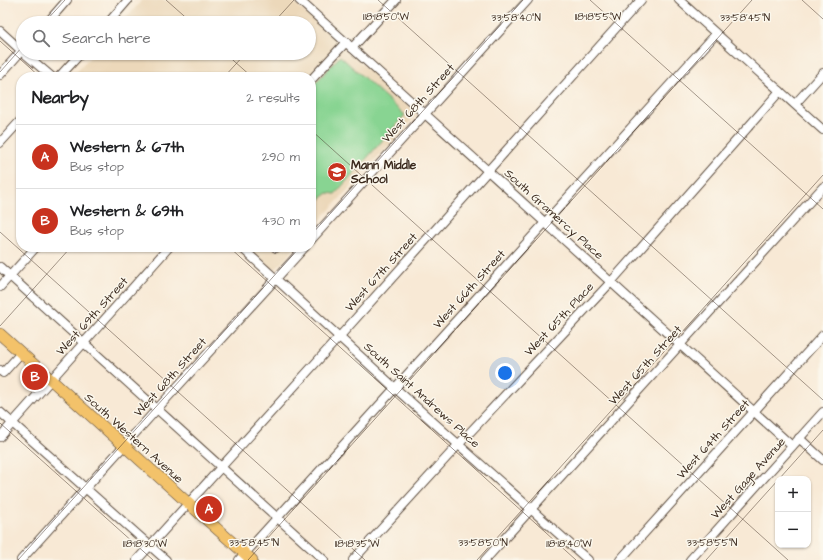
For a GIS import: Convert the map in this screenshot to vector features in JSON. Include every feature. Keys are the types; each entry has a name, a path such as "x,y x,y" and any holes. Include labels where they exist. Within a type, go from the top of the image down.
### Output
{"main road":[{"name":"South Western Avenue","path":"0,334 188,503 245,558"}],"street":[{"path":"53,16 68,0"},
{"path":"114,16 128,0"},
{"name":"South Gramercy Place","path":"299,0 792,446"},
{"path":"316,75 396,0"},
{"name":"West 68th Street","path":"316,234 528,0"},
{"name":"West 67th Street","path":"137,560 641,0"},
{"path":"679,0 823,130"},
{"path":"0,31 16,45"},
{"name":"West 66th Street","path":"245,558 278,517 716,34"},
{"path":"0,75 16,58"},
{"path":"33,60 46,72"},
{"path":"64,72 75,60"},
{"path":"795,104 823,73"},
{"name":"West 65th Place","path":"353,560 458,444 611,282 780,91"},
{"path":"0,143 16,125"},
{"name":"West 65th Street","path":"485,560 823,187"},
{"path":"0,287 32,252"},
{"name":"West 69th Street","path":"0,436 165,252"},
{"name":"South Saint Andrews Place","path":"246,252 340,336 395,388 588,560"},
{"name":"West 68th Street","path":"21,560 300,252"},
{"path":"0,267 324,560"},
{"name":"West 64th Street","path":"620,560 823,335"},
{"path":"0,370 3,373 21,353"},
{"path":"0,412 166,560"},
{"name":"West Gage Avenue","path":"690,560 823,412"},
{"path":"799,438 823,460"}],"shaded area":[{"name":"Mann Middle School","path":"142,0 291,0 309,16 128,16"},
{"name":"Mann Middle School","path":"316,23 417,114 316,225 316,72 77,72 88,60 316,60"},
{"path":"253,252 291,252 277,268 271,268"}],"green space":[{"path":"340,56 405,115 335,194 328,193 320,199 316,195 316,82"}],"place":[{"name":"Mann Middle School","path":"337,172"},
{"name":"Western & 69th","path":"35,377"},
{"name":"Western & 67th","path":"209,509"}]}
